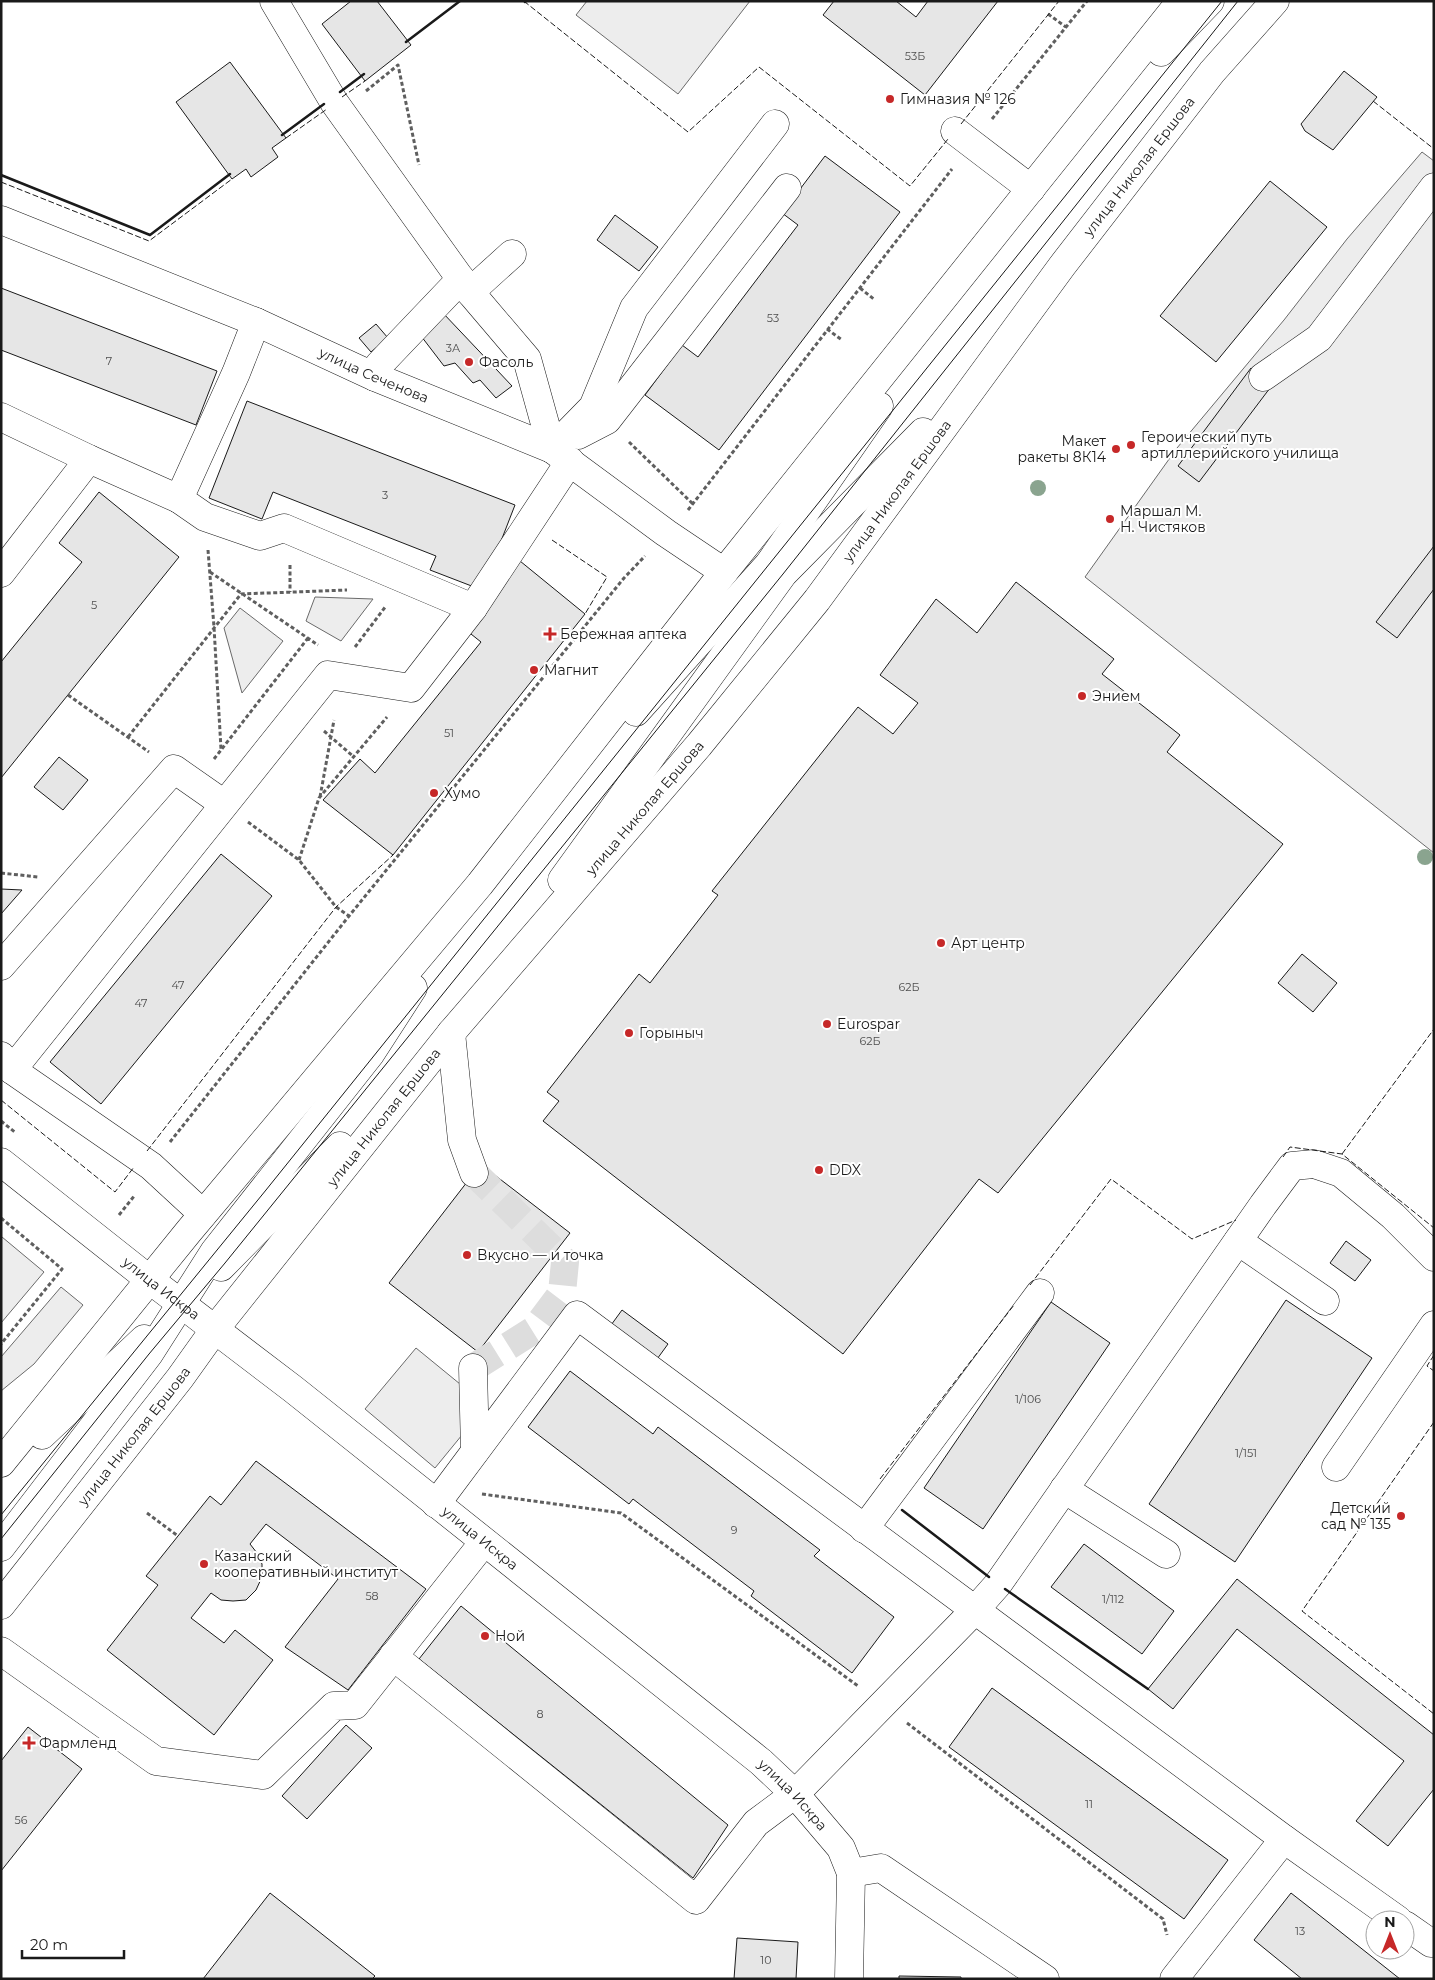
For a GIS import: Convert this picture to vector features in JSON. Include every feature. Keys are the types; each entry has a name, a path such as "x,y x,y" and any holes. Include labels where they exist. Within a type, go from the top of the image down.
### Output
{"main road":[{"path":"1,1462 203,1214 480,884 724,572 1181,1"},
{"path":"1,1547 149,1354 183,1304 214,1252 371,1052 480,884 769,564 1026,195 1210,1"},
{"path":"1212,72 1255,1"},
{"name":"улица Николая Ершова","path":"1,1605 180,1378 215,1329 451,1033 699,745 811,607 1062,266 1212,72 1275,1"},
{"path":"273,2 334,102 466,286 527,360 561,455"},
{"path":"203,1214 151,1166 7,1063 224,804 328,675 346,665 411,688 473,608 561,455 593,407 634,308 775,124"},
{"path":"964,137 1026,195"},
{"path":"1264,377 1320,338 1434,187"},
{"path":"561,455 607,420 787,188"},
{"name":"улица Сеченова","path":"1,220 256,322 375,377 561,455 666,533 724,572"},
{"path":"375,377 379,365 466,286 512,254"},
{"path":"179,499 236,373 256,322"},
{"path":"1,1473 225,1263 451,1033 783,574 990,365"},
{"path":"1,418 179,499 204,517 260,536 284,528 473,608"},
{"path":"1,573 89,459"},
{"path":"1,966 185,776 224,804"},
{"path":"451,1033 462,1140 474,1173"},
{"name":"улица Искра","path":"1,1162 215,1329 761,1762 795,1794 841,1848 851,1873 849,1979"},
{"path":"393,1656 696,1900 756,1823 795,1794 975,1610 998,1584 1292,1166 1314,1164 1341,1173 1393,1216 1434,1257"},
{"path":"1238,1241 1325,1301"},
{"path":"864,1528 1040,1293"},
{"path":"436,1504 577,1315 1284,1839 1384,1910"},
{"path":"1336,1467 1434,1325"},
{"path":"473,1368 475,1451"},
{"path":"1064,1489 1166,1554"},
{"path":"1,1651 156,1762 263,1775 334,1706 355,1705 484,1542"},
{"path":"1176,1976 1284,1839"},
{"path":"851,1873 881,1868 1045,1979"},
{"path":"1415,1932 1431,1943"}],"path":[{"path":"119,1215 140,1189 151,1166 349,916 624,578 693,504 860,288 964,137 1087,1"},
{"path":"1048,14 1066,26"},
{"path":"860,288 875,300"},
{"path":"827,329 842,340"},
{"path":"204,517 210,572 221,749"},
{"path":"210,572 322,647"},
{"path":"299,860 319,798 346,665 406,579"},
{"path":"128,737 241,594 349,590"},
{"path":"68,695 185,776 221,749 308,638"},
{"path":"319,798 411,688"},
{"path":"300,710 354,757"},
{"path":"224,804 299,860 336,907 349,916"},
{"path":"1,1218 62,1269 1,1344"},
{"path":"480,1494 620,1513 883,1704 1163,1919 1176,1976"},
{"path":"147,1513 178,1536"}],"shaded area":[{"path":"587,1 750,1 678,94 576,15"},
{"path":"1422,152 1434,161 1434,853 1085,577 1177,448 1284,320 1347,239"},
{"path":"315,597 373,599 341,641 306,621"},
{"path":"240,608 283,641 242,693 224,628"},
{"path":"1,1238 44,1272 1,1323"},
{"path":"61,1287 83,1305 34,1364 1,1391 1,1357"},
{"path":"416,1348 471,1393 471,1424 435,1468 365,1409"}],"building":[{"path":"351,1 377,1 411,45 365,81 322,24"},
{"path":"834,1 896,1 916,17 928,1 998,1 925,95 823,15"},
{"path":"230,62 286,138 272,148 278,157 251,177 246,169 232,179 176,102"},
{"path":"1344,71 1377,97 1333,150 1305,131 1301,124"},
{"path":"825,156 900,212 719,450 645,395 682,345 698,357 798,225 782,213"},
{"path":"1270,181 1327,227 1216,362 1160,316"},
{"path":"615,215 658,247 639,271 597,240"},
{"path":"1,288 217,371 196,425 1,350"},
{"path":"442,312 512,386 496,398 480,380 473,383 455,363 444,366 418,332"},
{"path":"376,324 388,338 371,352 359,338"},
{"path":"1251,368 1273,384 1199,482 1178,466"},
{"path":"247,401 515,505 482,590 430,570 436,556 273,492 262,519 209,498"},
{"path":"99,492 179,557 1,778 1,662 82,562 59,543"},
{"path":"1434,546 1434,589 1397,638 1376,622"},
{"path":"520,561 585,614 393,855 323,800 360,759 375,773 481,642 466,630"},
{"name":"Арт центр","path":"1016,582 1114,659 1102,674 1180,735 1167,752 1283,844 998,1193 979,1179 843,1354 543,1121 559,1101 547,1092 639,974 650,983 718,895 712,891 858,707 893,734 918,703 880,675 936,599 977,633"},
{"path":"59,757 88,780 63,810 34,787"},
{"path":"221,854 272,896 101,1104 50,1062"},
{"path":"1,889 22,890 1,914"},
{"path":"1302,954 1337,983 1313,1012 1278,983"},
{"path":"483,1166 570,1233 478,1352 389,1283 474,1173"},
{"path":"1346,1241 1371,1260 1355,1281 1330,1263"},
{"path":"1286,1300 1372,1358 1235,1562 1149,1504"},
{"path":"1051,1302 1110,1343 983,1529 924,1488"},
{"path":"622,1310 668,1344 652,1366 606,1332"},
{"path":"570,1371 653,1434 658,1427 820,1550 814,1556 894,1617 852,1673 751,1596 754,1591 633,1499 629,1504 528,1427"},
{"path":"256,1461 426,1589 348,1690 285,1647 338,1579 266,1524 250,1544 262,1564 262,1577 256,1590 246,1600 233,1601 221,1600 211,1593 191,1618 224,1643 235,1630 273,1660 214,1735 107,1650 158,1585 146,1576 210,1496 221,1505"},
{"path":"1084,1544 1174,1611 1142,1654 1051,1587"},
{"path":"1237,1579 1434,1735 1434,1789 1388,1846 1356,1821 1404,1761 1237,1629 1173,1709 1148,1689"},
{"path":"461,1606 728,1825 693,1878 419,1659"},
{"path":"992,1688 1228,1860 1184,1919 949,1747"},
{"path":"346,1725 372,1748 307,1819 282,1796"},
{"path":"28,1727 82,1769 1,1871 1,1761"},
{"path":"270,1893 375,1976 372,1979 203,1979"},
{"path":"1291,1893 1365,1951 1365,1960 1376,1960 1400,1979 1302,1979 1254,1940"},
{"path":"737,1938 798,1942 796,1979 734,1979"},
{"path":"899,1976 961,1977 961,1979 899,1979"}],"tunnel":[{"path":"473,1368 534,1330 562,1293 565,1262 474,1173"}],"tram line":[{"path":"1,1515 266,1190 1222,1"},
{"path":"1,1539 783,574 1238,1"}],"fence":[{"path":"526,1 688,132 759,67 910,186 948,139"},
{"path":"961,124 1059,1"},
{"path":"342,97 365,81"},
{"path":"1373,101 1434,149"},
{"path":"286,138 327,109"},
{"path":"1,182 149,241 232,179"},
{"path":"552,540 607,577 585,614"},
{"path":"147,1151 336,907 393,855"},
{"path":"1342,1154 1434,1029"},
{"path":"1,1100 115,1192 134,1167"},
{"path":"1283,1157 1290,1147 1342,1154 1434,1228"},
{"path":"1030,1285 1111,1179 1192,1239 1236,1220"},
{"path":"880,1479 1014,1305"},
{"path":"1434,1355 1427,1366 1434,1371"},
{"path":"1434,1422 1302,1611 1434,1714"}],"wall":[{"path":"406,42 460,1"},
{"path":"340,92 364,74"},
{"path":"282,135 324,104"},
{"path":"1,175 150,235 230,174"},
{"path":"902,1510 989,1577"},
{"path":"1005,1589 1148,1689"}],"place":[{"name":"Гимназия № 126","path":"890,99"},
{"name":"Фасоль","path":"469,362"},
{"name":"Героический путь артиллерийского училища","path":"1131,445"},
{"name":"Макет ракеты 8К14","path":"1116,449"},
{"name":"Маршал М. Н. Чистяков","path":"1110,519"},
{"name":"Бережная аптека","path":"550,634"},
{"name":"Магнит","path":"534,670"},
{"name":"Энием","path":"1082,696"},
{"name":"Хумо","path":"434,793"},
{"name":"Арт центр","path":"941,943"},
{"name":"Eurospar","path":"827,1024"},
{"name":"Горыныч","path":"629,1033"},
{"name":"DDX","path":"819,1170"},
{"name":"Вкусно — и точка","path":"467,1255"},
{"name":"Детский сад № 135","path":"1401,1516"},
{"name":"Казанский кооперативный институт","path":"204,1564"},
{"name":"Ной","path":"485,1636"},
{"name":"Фармленд","path":"29,1743"}]}
